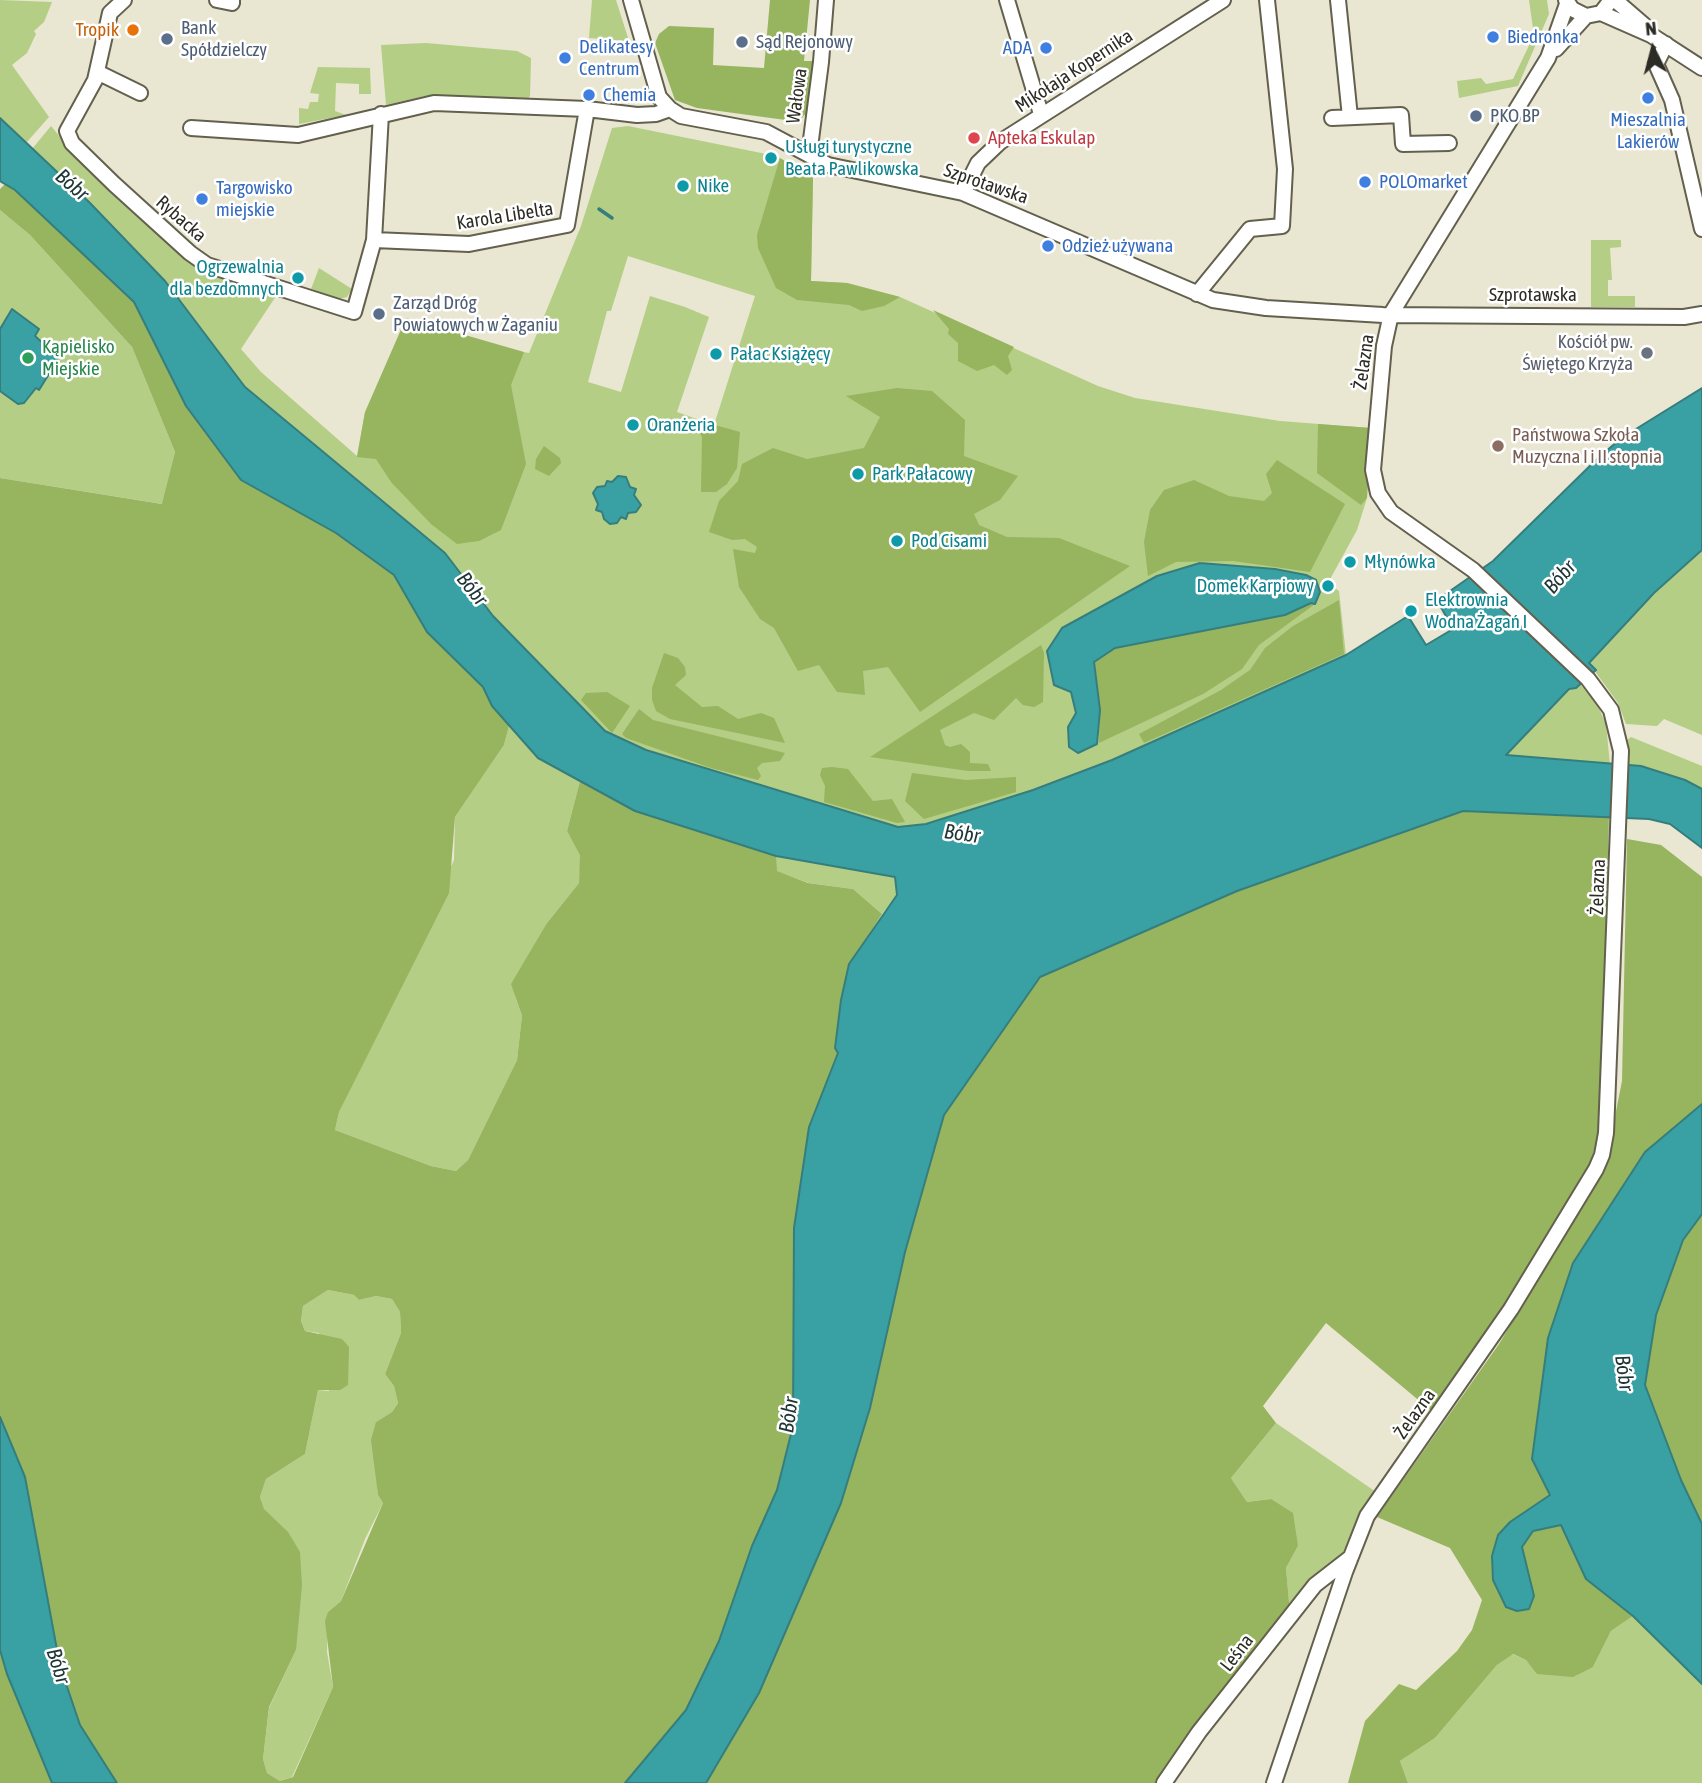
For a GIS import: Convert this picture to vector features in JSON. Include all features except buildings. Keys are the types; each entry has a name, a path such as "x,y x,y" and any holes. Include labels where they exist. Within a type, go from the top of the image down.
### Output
{"street":[{"path":"124,0 110,13 97,72 140,93"},
{"path":"217,0 232,3 232,0"},
{"path":"191,128 298,135 434,103 587,109 647,115 670,109 659,97 631,0"},
{"name":"Wałowa","path":"808,155 826,0"},
{"path":"1007,0 1041,114"},
{"name":"Mikołaja Kopernika","path":"963,193 983,157 1041,114 1223,0"},
{"path":"1197,295 1250,229 1282,226 1285,169 1267,0"},
{"path":"1338,0 1350,117"},
{"path":"1601,13 1613,0 1651,35"},
{"path":"1548,58 1567,2 1586,16"},
{"path":"1548,58 1586,16 1601,13 1651,35 1702,68"},
{"path":"1665,44 1656,64 1672,100 1702,229"},
{"name":"Żelazna","path":"1274,1783 1367,1516 1511,1309 1602,1155 1609,1100 1621,751 1612,709 1588,679 1474,570 1403,523 1378,493 1373,470 1384,346 1391,314 1548,58"},
{"name":"Rybacka","path":"97,72 70,122 68,131 72,143 154,221 207,265 354,312 374,240"},
{"name":"Karola Libelta","path":"374,240 470,244 567,225 587,109"},
{"name":"Szprotawska","path":"670,109 688,119 766,132 828,165 963,193 1197,295 1233,305 1391,314 1684,317 1702,314"},
{"path":"374,240 381,114"},
{"path":"1332,118 1401,115 1403,145 1449,143"},
{"name":"Leśna","path":"1164,1783 1199,1732 1315,1585 1351,1557"}],"green space":[{"path":"0,0 52,2 44,22 34,31 36,34 27,53 12,65 49,117 26,143 0,118"},
{"path":"592,0 616,0 629,41 589,38"},
{"path":"770,0 810,0 804,61 814,61 808,111 801,119 793,121 697,108 675,100 655,43 659,34 669,26 714,28 713,65 764,68"},
{"path":"1529,0 1547,0 1549,14 1518,86 1459,98 1457,81 1481,78 1486,84 1513,79 1534,35"},
{"path":"426,43 517,51 531,58 530,96 528,99 425,96 386,105 381,45"},
{"path":"318,67 370,68 371,94 359,94 359,84 336,83 335,111 346,115 299,124 299,108 308,109 310,102 318,102 319,94 310,93"},
{"name":"Park Pałacowy","path":"51,126 65,143 184,251 278,293 241,349 261,372 357,456 365,412 523,352 529,353 581,226 612,128 628,126 776,156 813,178 811,281 847,283 900,297 1098,386 1135,398 1280,421 1371,428 1367,498 1357,530 1328,583 1339,591 1346,655 1112,760 1033,790 926,824 898,827 646,750 605,731 493,616 445,553 245,387 165,281 90,203 32,149","holes":["628,256 755,296 714,425 677,412 709,317 685,307 650,296 621,392 588,382 607,311 611,311"]},
{"path":"780,158 813,178 811,281 847,283 900,297 884,306 862,311 849,305 797,300 776,288 758,248 757,235"},
{"path":"5,184 15,190 134,302 186,406 336,533 394,575 427,632 483,687 509,726 504,745 455,817 449,893 339,1112 335,1130 431,1166 456,1171 468,1160 517,1060 522,1016 511,984 547,923 579,883 580,855 567,831 580,781 635,811 776,856 777,871 808,883 853,889 882,914 849,965 835,1048 838,1052 809,1127 794,1228 793,1426 777,1490 752,1546 719,1641 686,1710 625,1783 117,1783 80,1725 60,1666 25,1477 0,1417 0,478 162,504 175,452 132,347 30,235 0,210 0,189","holes":["328,1290 354,1295 359,1300 376,1296 392,1299 400,1312 401,1333 385,1374 394,1386 398,1403 392,1412 376,1422 371,1440 378,1495 383,1503 341,1601 328,1612 325,1621 333,1687 293,1777 280,1781 267,1773 263,1759 269,1707 296,1650 302,1586 300,1552 288,1532 264,1509 260,1497 266,1479 305,1454 318,1390 340,1390 348,1385 349,1347 342,1339 305,1331 301,1321 303,1306"]},
{"path":"0,210 30,235 132,347 175,452 163,504 0,478"},
{"path":"1591,240 1621,240 1621,247 1610,248 1612,280 1608,280 1608,296 1635,296 1635,307 1591,307"},
{"path":"319,268 352,289 347,297 339,299 311,289"},
{"path":"933,310 1014,347 1008,356 1012,370 1007,375 994,365 977,371 958,361 958,343 948,334 949,329"},
{"path":"406,318 524,352 511,385 526,464 501,530 479,541 457,544 431,524 391,482 376,459 357,457 365,412"},
{"path":"897,388 932,391 965,420 964,456 1018,476 1000,500 974,514 979,525 1007,537 1059,538 1130,566 920,712 888,667 863,671 865,695 837,692 819,665 798,671 774,628 760,619 739,587 733,549 755,553 757,547 745,539 732,540 709,532 719,501 738,481 742,464 773,448 807,459 864,448 880,417 846,396"},
{"path":"701,421 740,432 737,468 727,484 716,492 701,492 702,437 696,427"},
{"path":"1318,424 1371,428 1367,498 1361,505 1317,473"},
{"path":"544,446 560,458 561,463 549,476 535,469 536,459"},
{"path":"1277,460 1345,504 1310,572 1233,561 1176,562 1148,576 1144,542 1150,510 1164,490 1194,480 1229,496 1264,501 1272,493 1266,474"},
{"path":"1702,550 1702,735 1664,719 1657,726 1626,724 1618,703 1589,663 1654,593"},
{"path":"1339,600 1344,654 1144,743 1139,734 1221,690 1250,670 1265,648 1293,626"},
{"path":"1311,602 1315,604 1259,645 1242,669 1203,694 1099,743 1100,710 1094,662 1115,648 1285,615"},
{"path":"1041,645 1044,653 1043,702 1034,707 1023,705 1016,698 994,720 974,713 940,730 945,745 950,747 961,744 970,752 970,763 988,764 991,771 968,771 870,757"},
{"path":"664,653 678,658 685,667 686,675 675,685 702,707 718,706 738,719 761,713 774,718 785,743 670,719 656,711 652,688"},
{"path":"1580,684 1596,702 1606,724 1610,765 1506,755 1569,689"},
{"path":"607,692 630,706 612,733 581,700 586,693"},
{"path":"639,709 653,720 785,753 780,761 762,763 757,768 761,776 758,780 711,768 626,738 622,734"},
{"path":"509,726 538,758 580,781 567,831 581,855 579,883 547,923 515,996 522,1016 517,1060 468,1160 456,1171 431,1166 335,1130 339,1112 454,860 455,817 504,745"},
{"path":"1631,737 1702,766 1702,789 1684,780 1629,766 1627,740"},
{"path":"822,768 848,769 873,801 892,799 905,822 897,823 824,802 825,786 820,775"},
{"path":"912,773 966,780 1016,777 1016,792 924,819 905,801"},
{"path":"1463,811 1609,816 1602,1073 1597,1141 1589,1167 1564,1215 1507,1310 1434,1413 1326,1323 1263,1406 1276,1423 1231,1478 1247,1502 1271,1499 1293,1513 1298,1546 1286,1568 1290,1613 1157,1783 706,1783 759,1693 841,1503 870,1408 905,1252 944,1115 1040,977 1237,891"},
{"path":"1627,839 1661,845 1702,877 1702,1104 1695,1109 1548,1338 1532,1459 1551,1495 1510,1522 1498,1535 1492,1556 1506,1607 1534,1596 1522,1547 1533,1531 1561,1524 1586,1579 1633,1616 1611,1631 1593,1667 1573,1677 1537,1674 1526,1660 1513,1654 1497,1665 1435,1738 1400,1761 1408,1783 1348,1783 1365,1721 1399,1684 1416,1690 1457,1651 1472,1630 1482,1600 1450,1548 1377,1517 1499,1344 1605,1167 1622,1081"},
{"path":"776,856 895,876 897,895 882,914 853,889 809,883 776,871"},
{"path":"1702,1214 1702,1524 1681,1480 1645,1385 1656,1315 1683,1239"},
{"path":"328,1290 354,1295 359,1300 376,1296 392,1299 400,1312 401,1333 385,1374 394,1386 398,1403 392,1412 376,1422 376,1472 378,1495 383,1503 365,1539 341,1601 328,1612 327,1652 333,1687 292,1777 280,1781 267,1773 263,1759 269,1708 296,1650 272,1518 264,1510 260,1497 266,1479 305,1454 318,1390 329,1391 319,1333 305,1331 301,1321 303,1306"},
{"path":"1276,1423 1376,1492 1354,1526 1342,1555 1320,1570 1290,1613 1286,1568 1298,1546 1271,1499 1247,1502 1231,1478"},
{"path":"1633,1616 1702,1684 1702,1783 1408,1783 1400,1761 1435,1738 1497,1665 1512,1654 1526,1660 1538,1673 1593,1667 1611,1631"},
{"path":"0,1650 7,1674 52,1783 0,1783"}],"water":[{"name":"Bóbr","path":"0,118 90,203 165,281 245,387 445,553 493,616 605,731 646,750 898,827 926,824 1033,790 1112,760 1346,655 1408,616 1426,645 1453,629 1437,600 1493,561 1600,456 1623,437 1702,388 1702,550 1654,593 1589,663 1596,670 1576,688 1569,689 1506,755 1641,766 1685,780 1702,789 1702,848 1670,824 1649,819 1463,811 1237,891 1040,977 944,1115 905,1252 870,1408 841,1503 759,1693 706,1783 625,1783 686,1710 719,1641 752,1546 777,1490 793,1426 794,1228 809,1127 838,1053 835,1048 849,964 897,895 895,877 776,856 635,811 538,758 492,706 483,687 427,632 394,575 336,533 241,480 186,406 134,302 15,190 0,181"},
{"name":"Kąpielisko Miejskie","path":"12,309 39,329 35,336 57,356 57,361 39,390 36,388 24,403 18,404 0,391 0,329"},
{"path":"618,476 626,477 630,487 636,489 634,495 641,505 636,512 628,513 626,519 621,517 617,523 610,524 604,519 602,512 596,510 598,504 593,493 597,487 605,486 607,481 612,482"},
{"path":"1200,563 1275,569 1306,575 1316,580 1320,592 1315,604 1311,603 1285,615 1115,648 1094,662 1100,710 1097,744 1078,753 1069,747 1068,727 1076,713 1071,692 1054,685 1047,651 1062,628 1157,576"},
{"name":"Bóbr","path":"1702,1104 1702,1214 1683,1240 1656,1315 1645,1385 1681,1480 1702,1524 1702,1684 1633,1616 1586,1579 1561,1525 1533,1531 1522,1547 1534,1596 1529,1609 1517,1611 1506,1607 1493,1580 1492,1556 1498,1535 1510,1522 1550,1495 1532,1459 1548,1338 1573,1263 1645,1152"},
{"name":"Bóbr","path":"0,1417 25,1477 60,1666 80,1725 117,1783 52,1783 7,1674 0,1650"}],"waterway":[{"path":"599,209 612,218"}],"place":[{"name":"Tropik","path":"133,30"},
{"name":"Biedronka","path":"1493,37"},
{"name":"Bank Spółdzielczy","path":"167,39"},
{"name":"Sąd Rejonowy","path":"742,42"},
{"name":"ADA","path":"1046,48"},
{"name":"Delikatesy Centrum","path":"565,58"},
{"name":"Chemia","path":"589,95"},
{"name":"Mieszalnia Lakierów","path":"1648,98"},
{"name":"PKO BP","path":"1476,116"},
{"name":"Apteka Eskulap","path":"974,138"},
{"name":"Usługi turystyczne Beata Pawlikowska","path":"771,158"},
{"name":"POLOmarket","path":"1365,182"},
{"name":"Nike","path":"683,186"},
{"name":"Targowisko miejskie","path":"202,199"},
{"name":"Odzież używana","path":"1048,246"},
{"name":"Ogrzewalnia dla bezdomnych","path":"298,278"},
{"name":"Zarząd Dróg Powiatowych w Żaganiu","path":"379,314"},
{"name":"Kościół pw. Świętego Krzyża","path":"1647,353"},
{"name":"Pałac Książęcy","path":"716,354"},
{"name":"Kąpielisko Miejskie","path":"28,358"},
{"name":"Oranżeria","path":"633,425"},
{"name":"Państwowa Szkoła Muzyczna I i II stopnia","path":"1498,446"},
{"name":"Park Pałacowy","path":"858,474"},
{"name":"Pod Cisami","path":"897,541"},
{"name":"Młynówka","path":"1350,562"},
{"name":"Domek Karpiowy","path":"1328,586"},
{"name":"Elektrownia Wodna Żagań I","path":"1411,611"}]}
